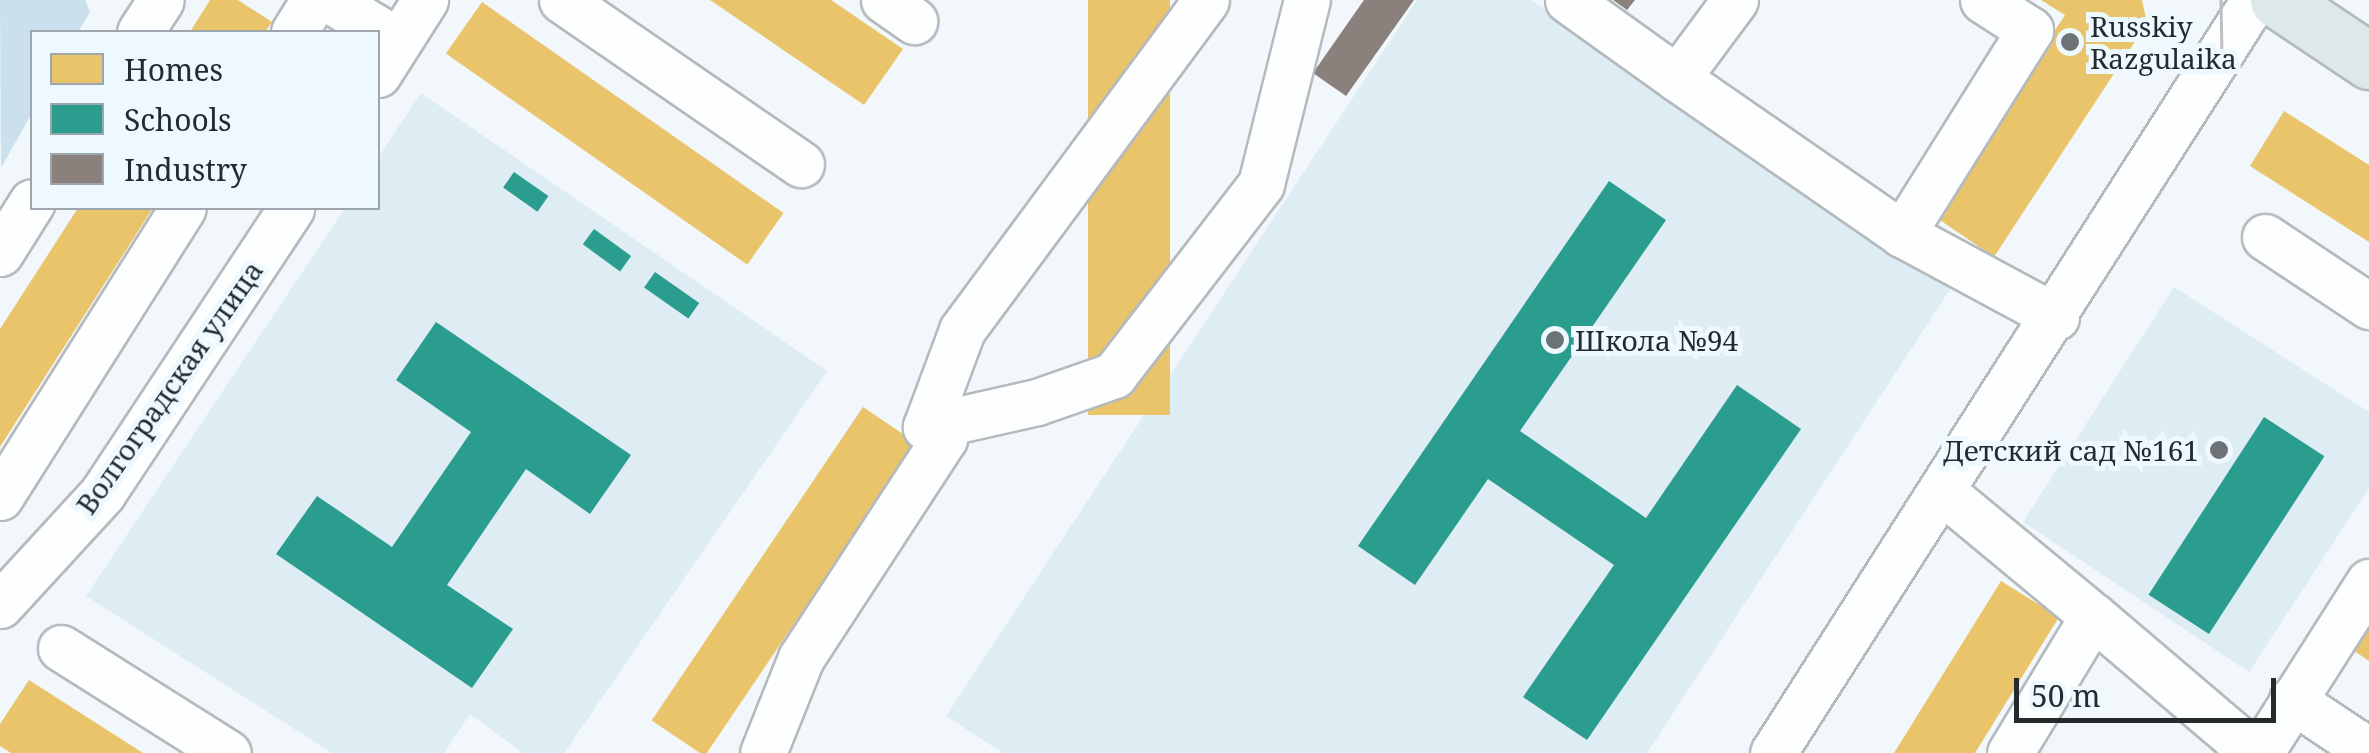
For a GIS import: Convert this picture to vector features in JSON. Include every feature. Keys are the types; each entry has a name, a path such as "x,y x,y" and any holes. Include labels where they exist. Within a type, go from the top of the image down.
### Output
{"main road":[{"path":"2278,0 2369,61"}],"street":[{"path":"141,30 161,0"},
{"path":"295,30 314,0"},
{"path":"330,0 361,30"},
{"path":"388,57 425,0"},
{"path":"562,0 801,164"},
{"path":"926,427 962,330 1206,0"},
{"path":"926,427 1038,402 1114,374 1261,184 1307,0"},
{"path":"1568,0 1902,234 2056,318"},
{"path":"1677,78 1735,0"},
{"path":"1902,234 2030,30 1983,0"},
{"path":"1773,753 2056,318 2254,0"},
{"path":"0,253 30,205"},
{"path":"0,498 182,210"},
{"name":"Волгоградская улица","path":"0,605 102,494 290,210"},
{"path":"2265,237 2369,306"},
{"path":"764,753 800,658 944,438 926,427"},
{"path":"1944,492 2257,753 2369,582"},
{"path":"2010,753 2094,616"},
{"path":"62,648 228,753"},
{"path":"2292,700 2369,751"}],"shaded area":[{"path":"0,0 85,0 90,12 79,30 30,30 30,117 1,168"},
{"name":"Школа №94","path":"1417,0 1531,0 1951,288 1647,753 1003,753 946,716"},
{"path":"421,93 827,371 564,753 523,753 470,714 444,753 332,753 86,596 344,210 380,210 380,155"},
{"name":"Детский сад №161","path":"2174,287 2369,412 2369,488 2249,672 2023,522"}],"building: Homes":[{"path":"210,0 238,0 272,22 266,30 191,30"},
{"path":"710,0 831,0 903,49 864,105"},
{"path":"1088,0 1170,0 1170,415 1088,415"},
{"path":"2041,0 2142,0 2147,23 1994,257 1934,216 2065,15"},
{"path":"482,2 783,213 747,265 446,54"},
{"path":"2284,111 2369,165 2369,242 2250,166"},
{"path":"77,210 152,210 0,447 0,329"},
{"path":"863,407 916,443 707,753 700,753 652,720"},
{"path":"2001,581 2059,617 1975,753 1894,753"},
{"path":"2369,625 2369,661 2353,650"},
{"path":"29,680 143,753 11,753 0,746 0,724"}],"building: Schools":[{"path":"514,172 548,196 538,212 503,188"},
{"path":"1609,181 1666,220 1520,431 1646,518 1737,385 1801,429 1587,740 1523,697 1614,565 1488,479 1415,585 1358,546"},
{"path":"594,229 631,256 620,271 583,244"},
{"path":"655,272 699,303 688,319 644,288"},
{"path":"436,322 631,455 590,514 526,469 447,585 513,629 472,688 276,554 317,496 392,547 471,432 396,380"},
{"path":"2264,417 2324,456 2209,634 2149,595"}],"building: Industry":[{"path":"1364,0 1414,0 1346,96 1313,73"},
{"path":"1613,0 1635,0 1627,10"}],"tram line":[{"path":"2221,0 2222,55"}],"place":[{"name":"Russkiy Razgulaika","path":"2070,42"},
{"name":"Школа №94","path":"1555,340"},
{"name":"Детский сад №161","path":"2219,450"}]}
